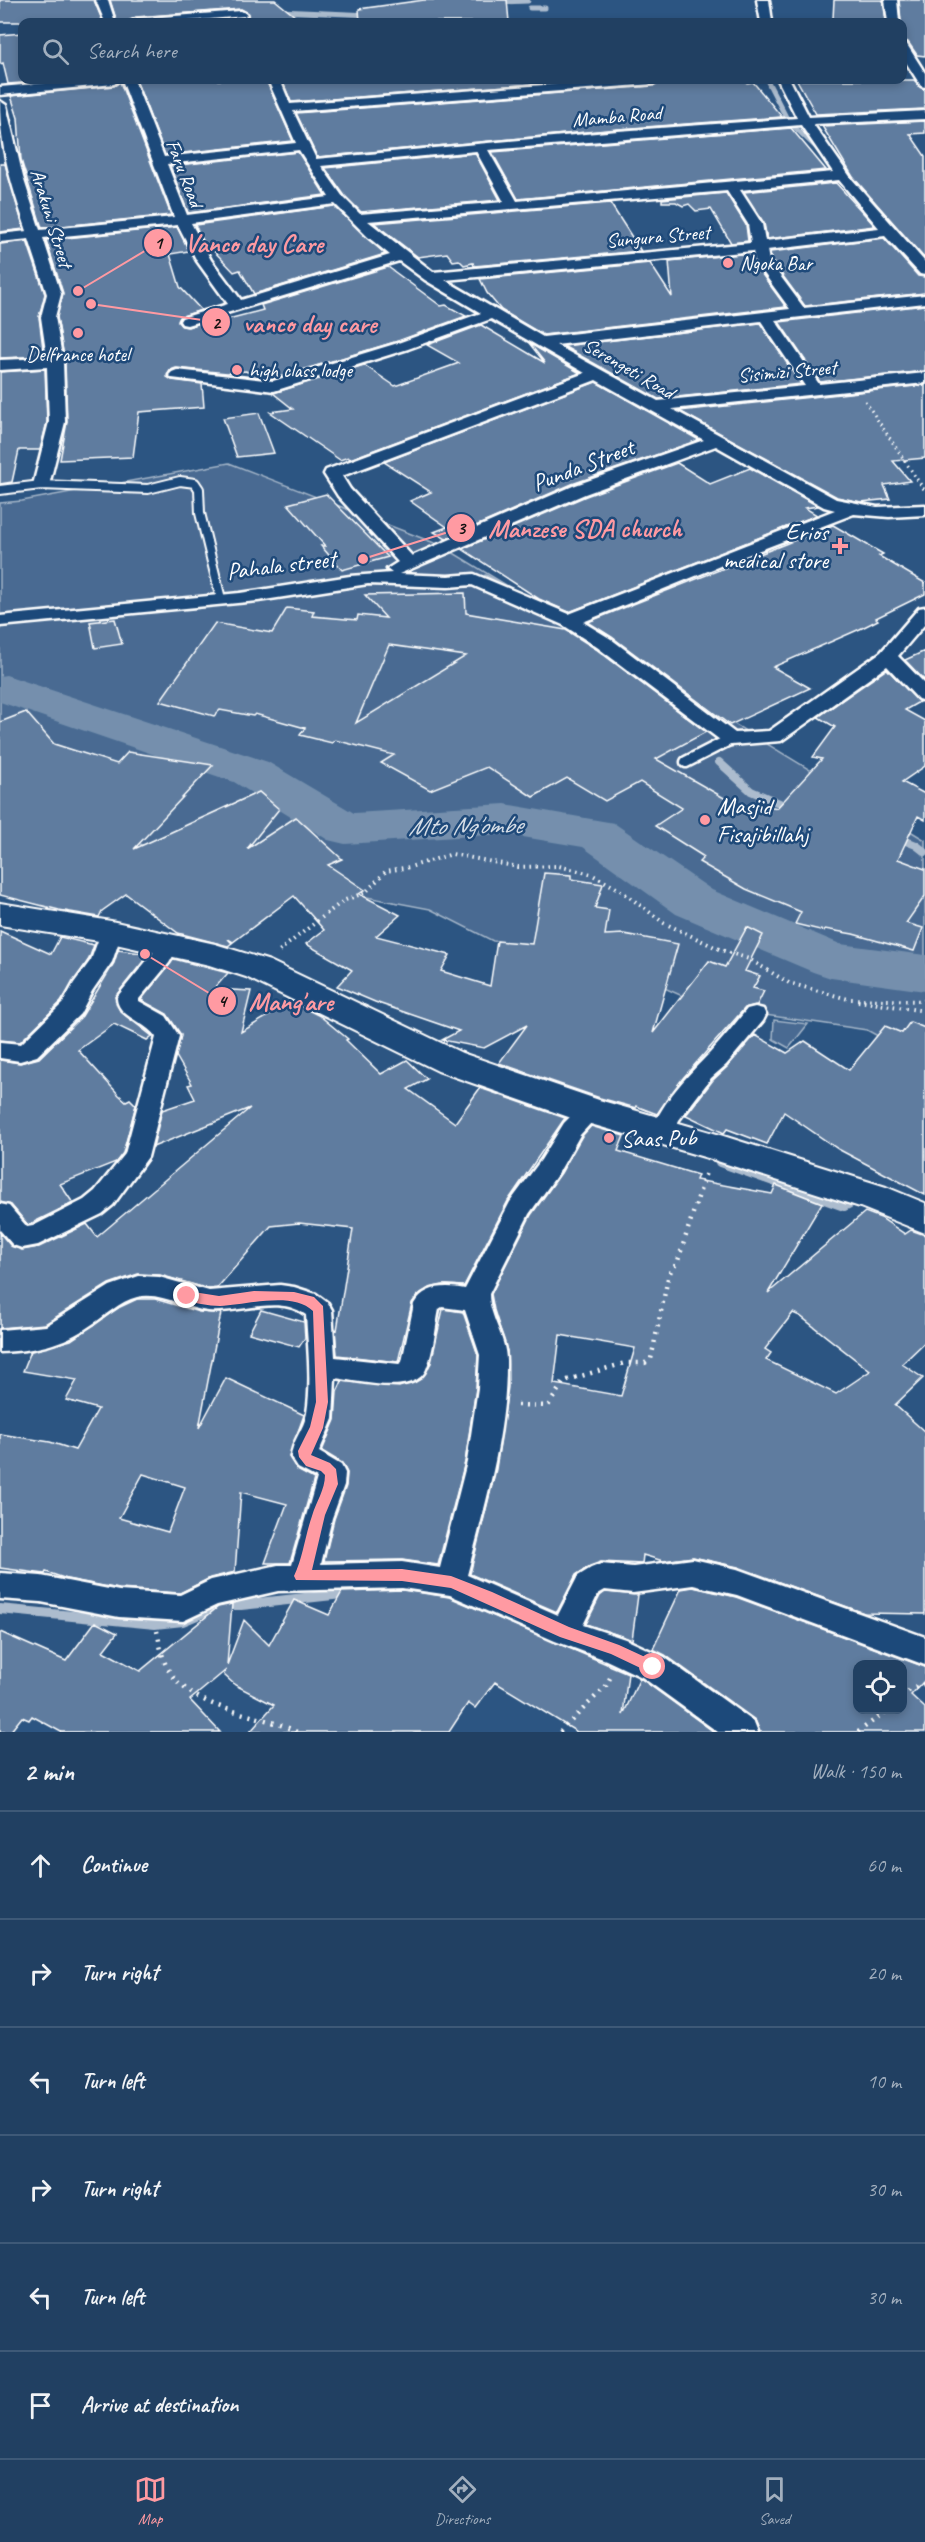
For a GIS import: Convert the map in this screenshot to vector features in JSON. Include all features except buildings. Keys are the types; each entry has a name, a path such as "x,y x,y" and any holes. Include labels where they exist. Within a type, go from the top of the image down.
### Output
{"street":[{"path":"102,0 109,18"},
{"path":"238,0 243,18"},
{"path":"763,0 766,18"},
{"path":"891,0 893,18"},
{"path":"907,53 925,83"},
{"path":"0,91 73,84"},
{"name":"Faru Road","path":"130,84 182,220 204,261 237,305"},
{"name":"Serengeti Road","path":"276,84 312,164 338,200 401,256 430,277 653,406 822,499 850,510 868,512 925,510"},
{"path":"285,108 600,84"},
{"path":"786,84 792,101 806,120 812,133 888,231 925,271"},
{"name":"Arakuni Street","path":"0,105 16,177 54,294 48,317 54,362 57,422 40,485"},
{"name":"Mamba Road","path":"312,164 480,147 806,120 925,115"},
{"path":"159,161 304,146"},
{"path":"480,147 512,204"},
{"path":"356,218 731,187 844,175"},
{"path":"0,179 16,177"},
{"path":"731,187 755,224 762,261 800,313"},
{"path":"0,238 182,220 338,200"},
{"name":"Sungura Street","path":"430,277 869,235 888,231"},
{"path":"187,321 401,256"},
{"path":"540,342 925,299"},
{"path":"177,375 274,386 403,346 492,314"},
{"path":"765,316 814,388"},
{"path":"0,365 54,362"},
{"path":"410,563 344,492 332,474 597,374"},
{"name":"Sisimizi Street","path":"653,406 925,378"},
{"name":"Punda Street","path":"369,579 579,490 716,441"},
{"path":"569,621 725,557 850,510"},
{"name":"Pahala street","path":"0,621 246,598 369,579 458,582 474,579 569,621 604,643 734,739"},
{"path":"734,739 774,737 888,656 925,612"},
{"path":"888,656 925,694"},
{"path":"0,914 169,944 258,969 450,1062 590,1111 717,1147 873,1197 925,1219"},
{"path":"0,1050 20,1053 28,1050 68,1013 82,988 101,962 111,932"},
{"path":"0,1213 22,1238 38,1235 73,1218 104,1198 136,1157 168,1036 158,1022 128,1005 128,997 169,944"},
{"path":"663,1131 669,1117 703,1072 718,1059 755,1016"},
{"path":"451,1582 485,1441 490,1400 493,1355 488,1332 475,1302 476,1294 519,1209 550,1166 572,1129 590,1111"},
{"path":"0,1341 23,1341 52,1335 129,1288 151,1284 200,1300 219,1301 254,1296 294,1297 310,1301 319,1310 322,1402 317,1428 305,1451 305,1457 310,1462 325,1467 331,1473 331,1484 318,1515 306,1568 301,1576"},
{"path":"322,1366 401,1375 414,1367 427,1304 441,1295 475,1302"},
{"path":"565,1632 588,1585 601,1577 633,1580 693,1572 737,1582 925,1651"},
{"path":"0,1586 41,1589 119,1604 183,1608 211,1593 278,1578 402,1575 451,1582 565,1632 615,1649 653,1667 743,1732"}],"lane":[{"path":"0,490 40,485 148,489 180,481 195,483 199,489 201,513 221,599"},
{"path":"686,762 734,739"}],"path":[{"path":"854,386 925,491"},
{"path":"258,969 343,901 366,892 386,871 410,867 452,854 518,867 559,866 591,874 620,890 664,922 721,950 749,959 789,983 848,999 925,1011"},
{"path":"848,999 925,1001"},
{"path":"490,1400 526,1407 548,1406 564,1381 625,1363 645,1363 651,1359 668,1278 672,1268 677,1264 697,1193 717,1147"},
{"path":"149,1605 167,1669 187,1690 220,1708 265,1719 297,1732"},
{"path":"560,1732 606,1686 614,1671 615,1649"},
{"path":"907,1692 925,1684"},
{"path":"858,1732 883,1714"}],"shaded area":[{"path":"229,463 442,546 925,840 925,1062 867,1030 705,1006 572,947 493,941 430,909 209,867 35,809 0,806 0,503 22,501"},
{"path":"774,1020 808,1024 789,1048 773,1039"}],"waterway":[{"path":"498,2 528,1"},
{"path":"530,8 545,8"},
{"path":"279,11 371,15"},
{"path":"769,84 788,121 820,151"},
{"path":"870,212 874,219 869,227 869,235 880,246"},
{"path":"486,578 505,588"},
{"path":"627,652 632,655"},
{"path":"630,654 676,684"},
{"name":"Mto Ng'ombe","path":"0,689 6,688 251,772 345,829 505,819 597,834 694,902 831,960 925,973"},
{"path":"687,691 715,719"},
{"path":"719,762 751,791 791,808"},
{"path":"896,837 916,845 925,852"},
{"path":"720,1162 844,1206 857,1199"},
{"path":"0,1609 155,1624 183,1621 221,1605 241,1605 351,1593"}],"place":[{"name":"Ngoka Bar","path":"728,263"},
{"name":"Vanco day Care","path":"78,291"},
{"name":"vanco day care","path":"91,304"},
{"name":"Delfrance hotel","path":"78,333"},
{"name":"high class lodge","path":"237,370"},
{"name":"Erios medical store","path":"840,546"},
{"name":"Manzese SDA church","path":"363,559"},
{"name":"Masjid Fisajibillahj","path":"705,820"},
{"name":"Mang'are","path":"145,954"},
{"name":"Saas Pub","path":"609,1138"}],"route":[{"path":"187,1296 200,1300 219,1301 254,1296 294,1297 310,1301 319,1310 322,1402 317,1428 305,1451 305,1457 310,1462 325,1467 331,1473 331,1484 318,1515 306,1568 301,1576 402,1575 451,1582 565,1632 615,1649 653,1667"}]}
